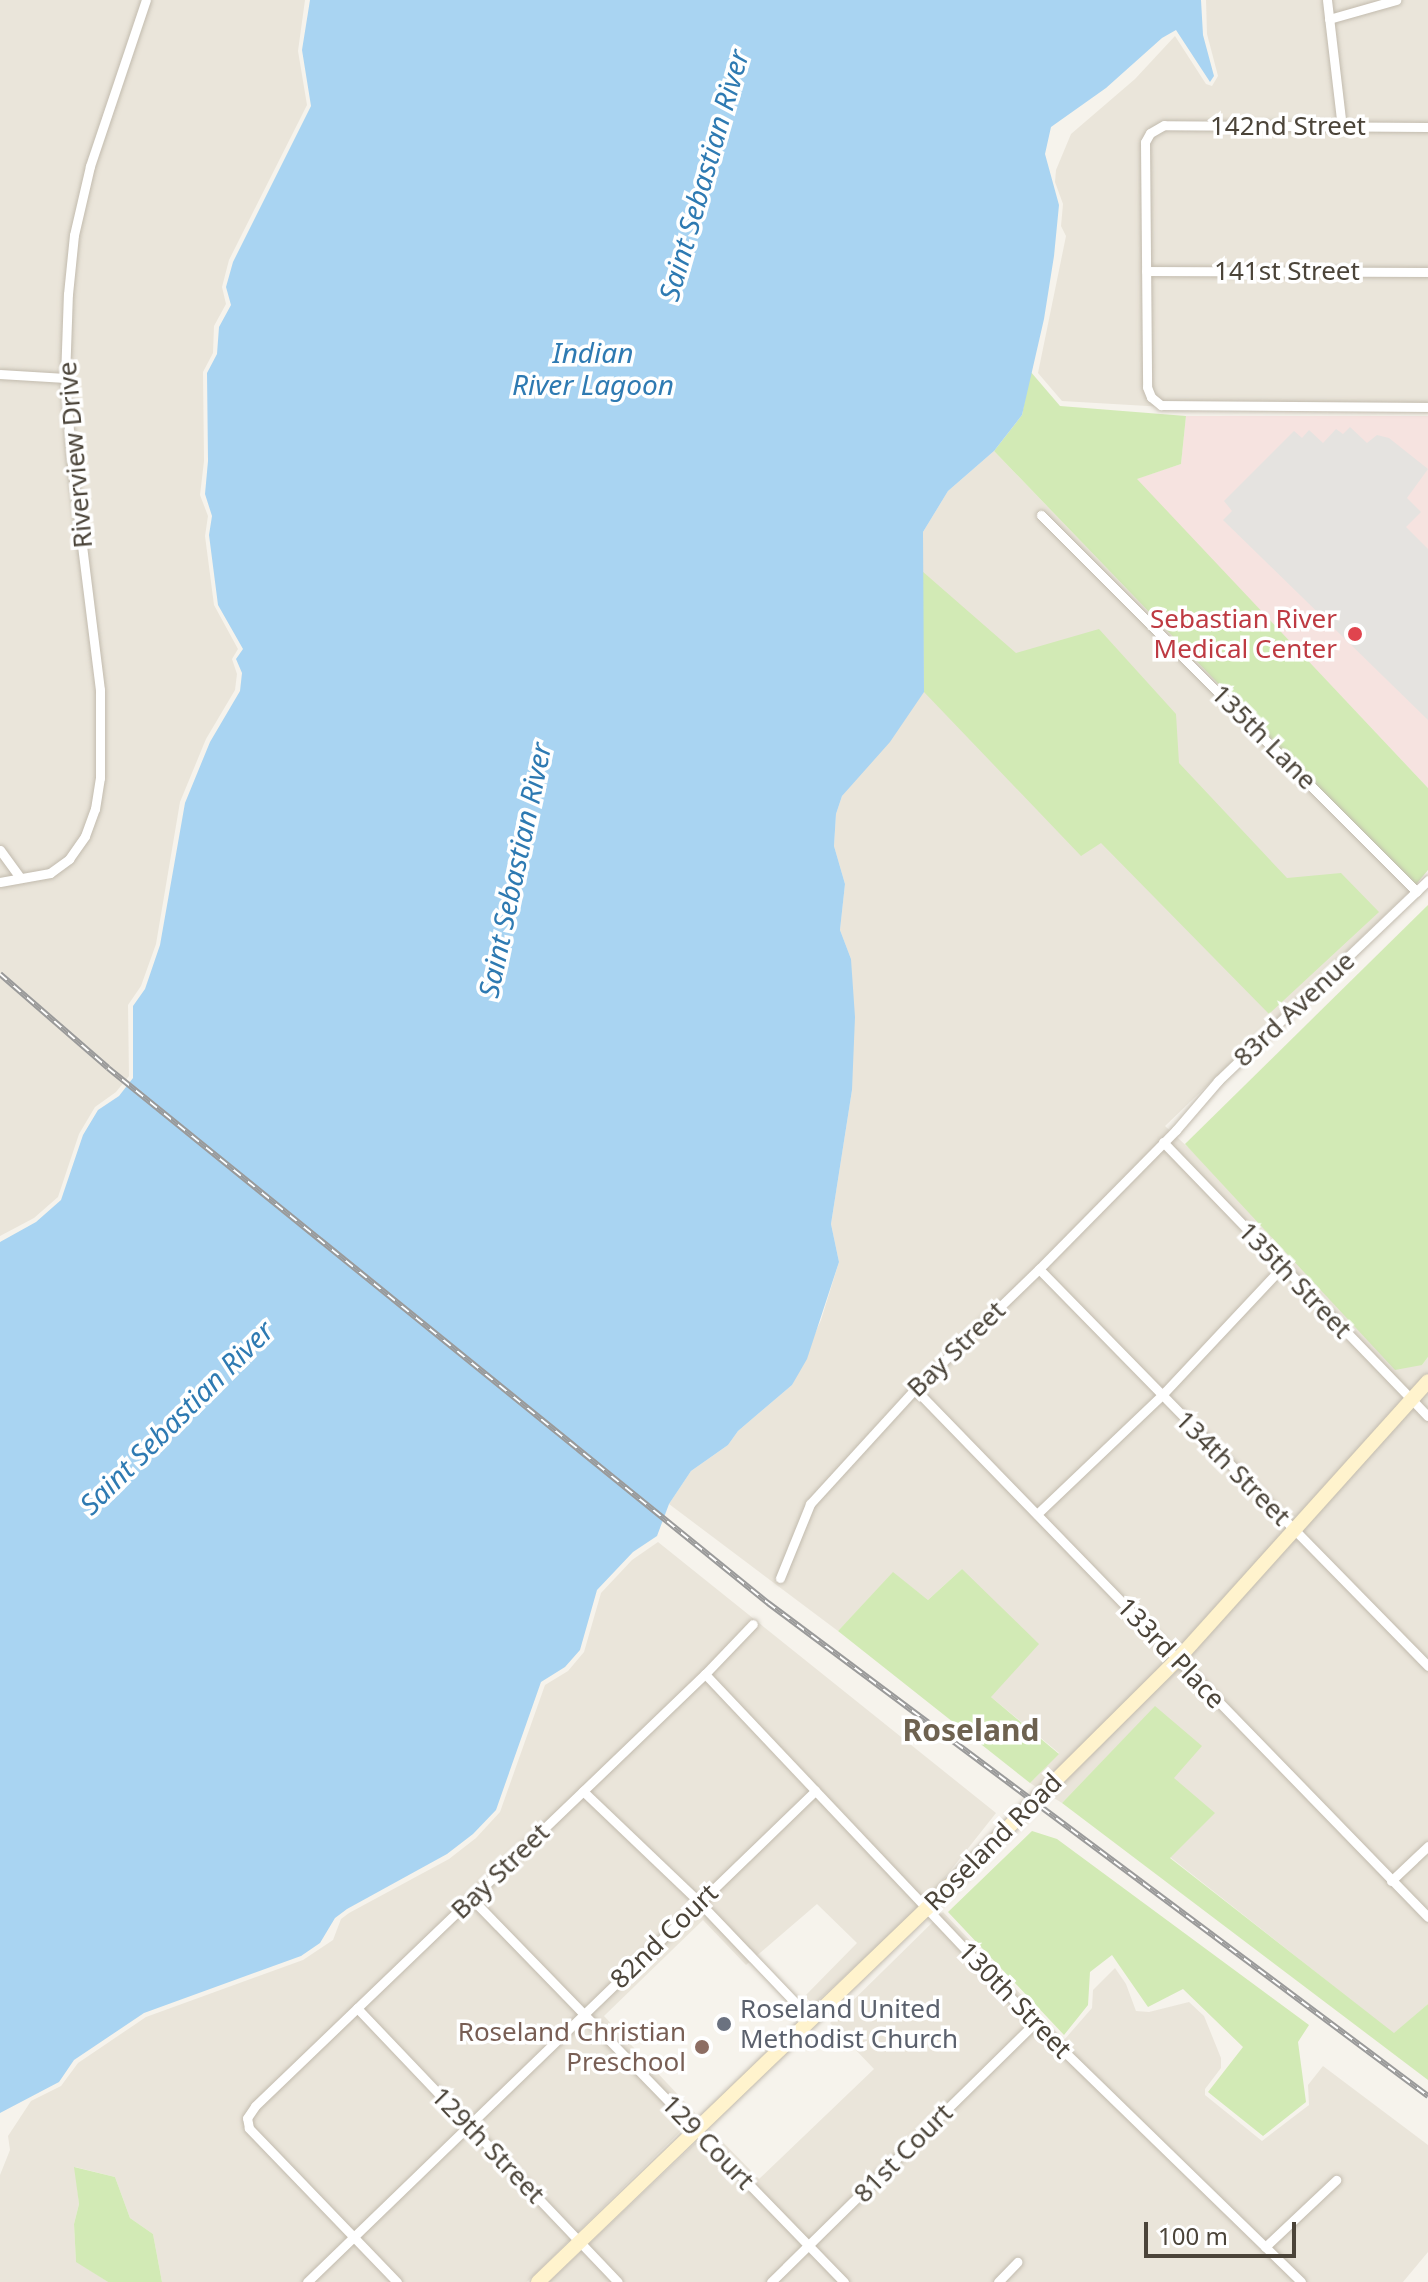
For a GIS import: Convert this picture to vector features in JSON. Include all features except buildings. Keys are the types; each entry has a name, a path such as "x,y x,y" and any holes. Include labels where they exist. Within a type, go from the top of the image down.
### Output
{"main road":[{"name":"Roseland Road","path":"538,2282 927,1908 1177,1660 1428,1381"}],"street":[{"name":"Riverview Drive","path":"0,882 50,873 69,859 85,836 95,809 100,778 100,690 71,457 65,378 68,294 74,235 90,166 146,0"},
{"path":"1327,0 1342,127"},
{"path":"1329,19 1396,0"},
{"name":"142nd Street","path":"1146,271 1145,142 1150,133 1164,125 1428,127"},
{"path":"1146,271 1147,387 1151,397 1161,405 1428,407"},
{"name":"141st Street","path":"1146,271 1428,272"},
{"path":"0,374 65,378"},
{"name":"135th Lane","path":"1041,515 1104,574 1417,892"},
{"path":"0,850 20,878"},
{"name":"83rd Avenue","path":"1163,1142 1218,1081 1428,880"},
{"name":"135th Street","path":"1163,1142 1428,1416"},
{"name":"Bay Street","path":"780,1578 810,1504 915,1389 1039,1269 1163,1142"},
{"path":"1037,1514 1162,1395 1282,1267"},
{"name":"134th Street","path":"1039,1269 1428,1666"},
{"name":"133rd Place","path":"915,1389 1428,1917"},
{"name":"Bay Street","path":"352,2235 249,2128 247,2118 255,2106 705,1674 753,1624"},
{"name":"130th Street","path":"705,1674 1035,2023 1301,2282"},
{"path":"583,1791 699,1902 810,2018"},
{"name":"82nd Court","path":"307,2282 352,2235 815,1791"},
{"path":"1391,1881 1428,1846"},
{"name":"129 Court","path":"472,1899 844,2282"},
{"name":"129th Street","path":"357,2008 618,2282"},
{"name":"81st Court","path":"771,2282 1035,2023"},
{"path":"1265,2247 1336,2180"},
{"path":"352,2235 397,2282"},
{"path":"998,2282 1017,2262"}],"shaded area":[{"path":"0,0 305,0 298,51 307,105 229,260 222,287 226,304 214,326 213,353 203,372 204,461 200,495 208,516 205,536 214,605 238,649 232,659 237,674 235,690 206,739 180,802 156,944 141,986 128,1005 129,1076 116,1092 95,1107 79,1134 58,1197 34,1218 0,1236"},
{"path":"1206,0 1428,0 1428,411 1233,411 1062,401 1038,373 1066,236 1061,226 1063,204 1055,182 1056,170 1071,134 1135,79 1175,36 1206,84 1212,86 1218,76 1207,34"},
{"name":"Sebastian River Medical Center","path":"1186,416 1428,416 1428,788 1136,479 1181,464"},
{"path":"1350,427 1367,443 1377,435 1389,438 1428,469 1407,498 1421,512 1406,527 1428,549 1428,720 1223,520 1232,511 1224,501 1294,431 1302,438 1309,430 1323,443 1336,429 1343,434"},
{"path":"994,451 1414,887 1165,1126 1422,1365 1428,1357 1428,2004 1394,2034 1170,1857 1174,1778 1155,1707 1062,1803 1030,1783 1059,1753 991,1697 962,1569 928,1600 893,1573 838,1631 669,1504 691,1471 728,1445 738,1431 792,1385 821,1320 839,1262 831,1224 852,1090 851,959 840,930 845,884 834,846 836,814 842,796 862,770 922,571 923,532 948,491"},
{"path":"658,1542 996,1813 924,1904 813,2005 805,1996 857,1943 817,1904 746,1965 703,1920 604,2016 697,2115 527,2282 162,2282 153,2234 130,2218 115,2177 75,2167 79,2204 74,2224 76,2261 108,2282 0,2282 0,2175 10,2150 8,2136 31,2101 61,2086 78,2063 146,2017 303,1960 333,1940 341,1919 349,1913 449,1859 476,1838 500,1812 545,1685 568,1671 584,1652 601,1593 632,1560"},
{"path":"943,1912 1064,2040 1092,2008 1093,1990 1115,1968 1126,1984 1136,2011 1149,2012 1189,2002 1204,2016 1221,2058 1221,2068 1205,2089 1205,2095 1262,2141 1309,2105 1308,2085 1323,2066 1428,2145 1428,2252 1403,2282 549,2282 710,2129 759,2179 874,2069 830,2023"}],"green space":[{"path":"1030,371 1060,406 1186,416 1181,464 1137,479 1428,788 1428,870 1414,887 994,451 1022,415"},
{"path":"922,571 1016,653 1099,629 1176,714 1179,763 1287,878 1341,873 1379,912 1269,1014 1101,843 1081,856 924,692"},
{"path":"1428,905 1428,1357 1422,1365 1395,1370 1185,1144"},
{"path":"962,1569 1039,1644 991,1697 1059,1754 1030,1783 838,1631 893,1572 928,1600"},
{"path":"1155,1706 1202,1746 1174,1778 1215,1813 1170,1858 1394,2033 1428,2004 1428,2080 1062,1803"},
{"path":"1032,1831 1057,1839 1309,2025 1298,2042 1306,2102 1263,2136 1208,2092 1243,2047 1183,1989 1148,2007 1112,1955 1090,1972 1088,2005 1064,2035 948,1912"},
{"path":"74,2167 115,2177 130,2218 153,2234 162,2282 108,2282 76,2262 74,2224 79,2204"}],"water":[{"name":"Indian River Lagoon","path":"310,0 1201,0 1203,35 1214,76 1210,82 1176,30 1162,38 1106,88 1051,127 1045,154 1059,205 1054,256 1044,319 1022,415 994,451 948,491 923,532 924,692 890,742 842,796 836,814 834,846 845,884 840,930 851,959 855,1017 852,1090 831,1224 839,1262 807,1359 792,1385 738,1431 728,1445 691,1471 669,1504 657,1536 633,1552 597,1590 580,1650 565,1667 541,1682 496,1810 473,1834 447,1854 347,1909 335,1918 320,1943 301,1956 144,2013 74,2060 59,2082 0,2113 0,1242 36,1222 61,1200 83,1135 98,1110 119,1096 133,1078 133,1006 145,989 160,945 185,803 210,742 240,691 242,673 236,659 243,649 218,605 209,535 212,516 205,494 208,461 207,373 217,354 219,327 231,305 226,287 233,262 311,106 302,50"}],"railway":[{"path":"0,974 108,1068 768,1603 1428,2096"}],"place":[{"name":"Sebastian River Medical Center","path":"1355,634"},
{"name":"Roseland United Methodist Church","path":"724,2024"},
{"name":"Roseland Christian Preschool","path":"702,2047"}],"district":[{"name":"Roseland","path":"971,1730"}],"water label":[{"name":"Saint Sebastian River","path":"703,175"},
{"name":"Saint Sebastian River","path":"514,870"},
{"name":"Saint Sebastian River","path":"176,1417"}]}
